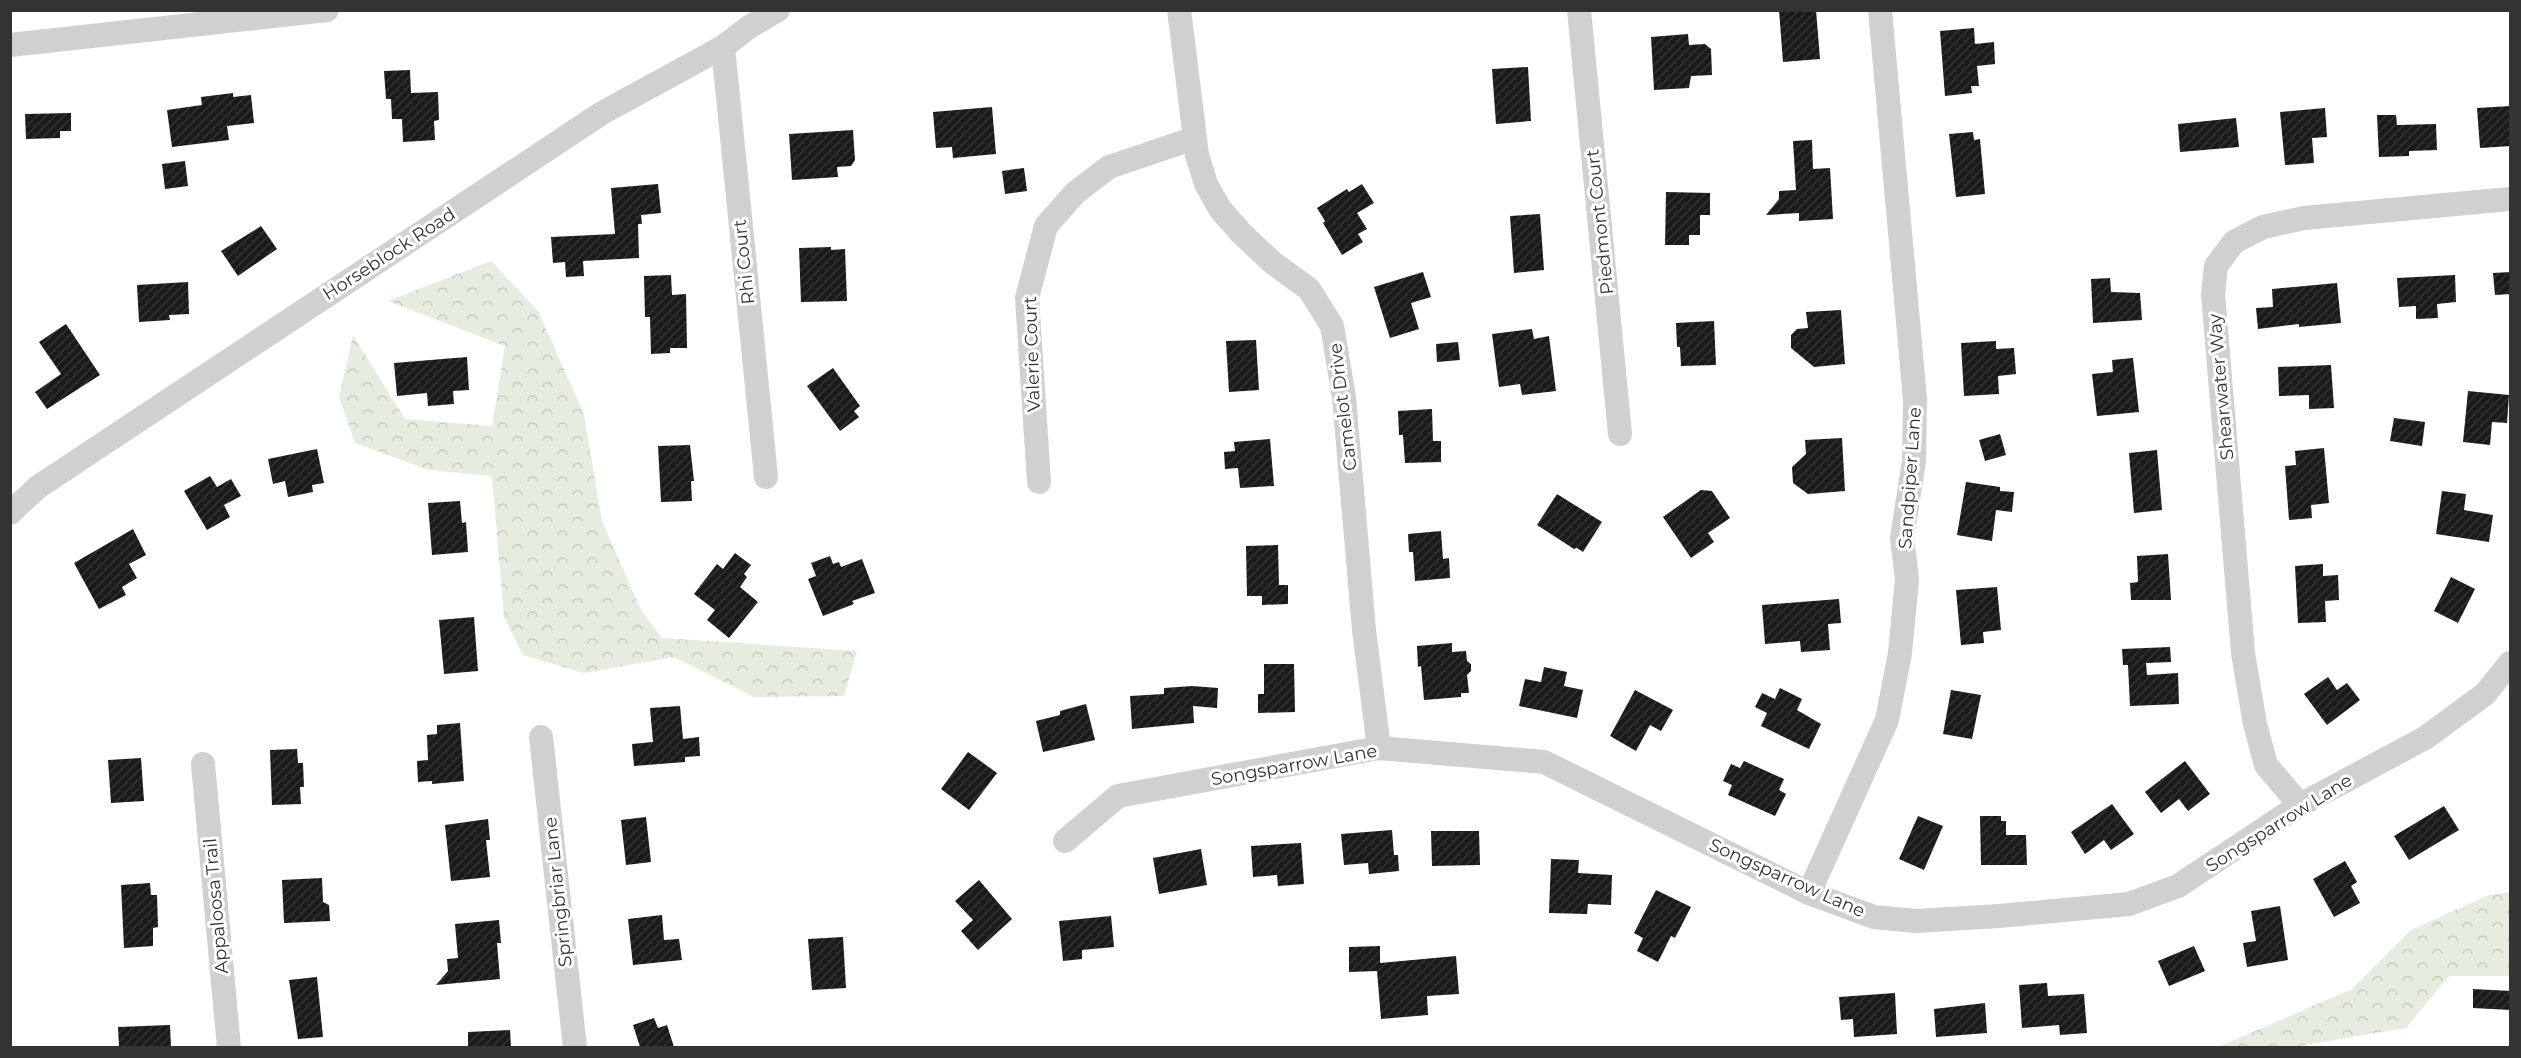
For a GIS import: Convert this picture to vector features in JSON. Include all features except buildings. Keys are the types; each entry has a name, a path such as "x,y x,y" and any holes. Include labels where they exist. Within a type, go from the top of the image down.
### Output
{"street":[{"path":"10,45 327,10"},
{"name":"Horseblock Road","path":"10,513 38,487 602,113 723,46 742,19 778,10"},
{"name":"Camelot Drive","path":"1179,10 1197,155 1206,184 1220,209 1242,234 1273,263 1309,288 1332,326 1344,397 1364,630 1379,748"},
{"name":"Piedmont Court","path":"1579,10 1620,434"},
{"name":"Sandpiper Lane","path":"1809,893 1887,720 1900,653 1907,579 1902,538 1914,461 1915,399 1880,10"},
{"name":"Rhi Court","path":"723,46 766,477"},
{"name":"Valerie Court","path":"1039,482 1027,298 1046,226 1075,193 1109,167 1195,138"},
{"name":"Shearwater Way","path":"2300,805 2266,765 2255,724 2243,653 2213,294 2216,266 2234,242 2263,227 2304,218 2511,199"},
{"name":"Songsparrow Lane","path":"1065,841 1118,796 1379,748 1544,762 1809,893 1874,917 1916,921 2129,904 2178,886 2300,805 2425,738 2485,694 2511,663"},
{"name":"Springbriar Lane","path":"541,737 575,1047"},
{"name":"Appaloosa Trail","path":"203,764 229,1047"}],"green space":[{"path":"491,261 538,311 584,414 602,521 641,610 662,638 857,651 844,696 754,697 674,657 584,673 523,655 504,617 492,476 429,470 355,443 339,397 353,335 405,419 492,426 505,346 388,301"},
{"path":"2510,892 2510,976 2449,976 2406,1028 2293,1047 2218,1047 2352,989 2411,930 2489,895"}]}
